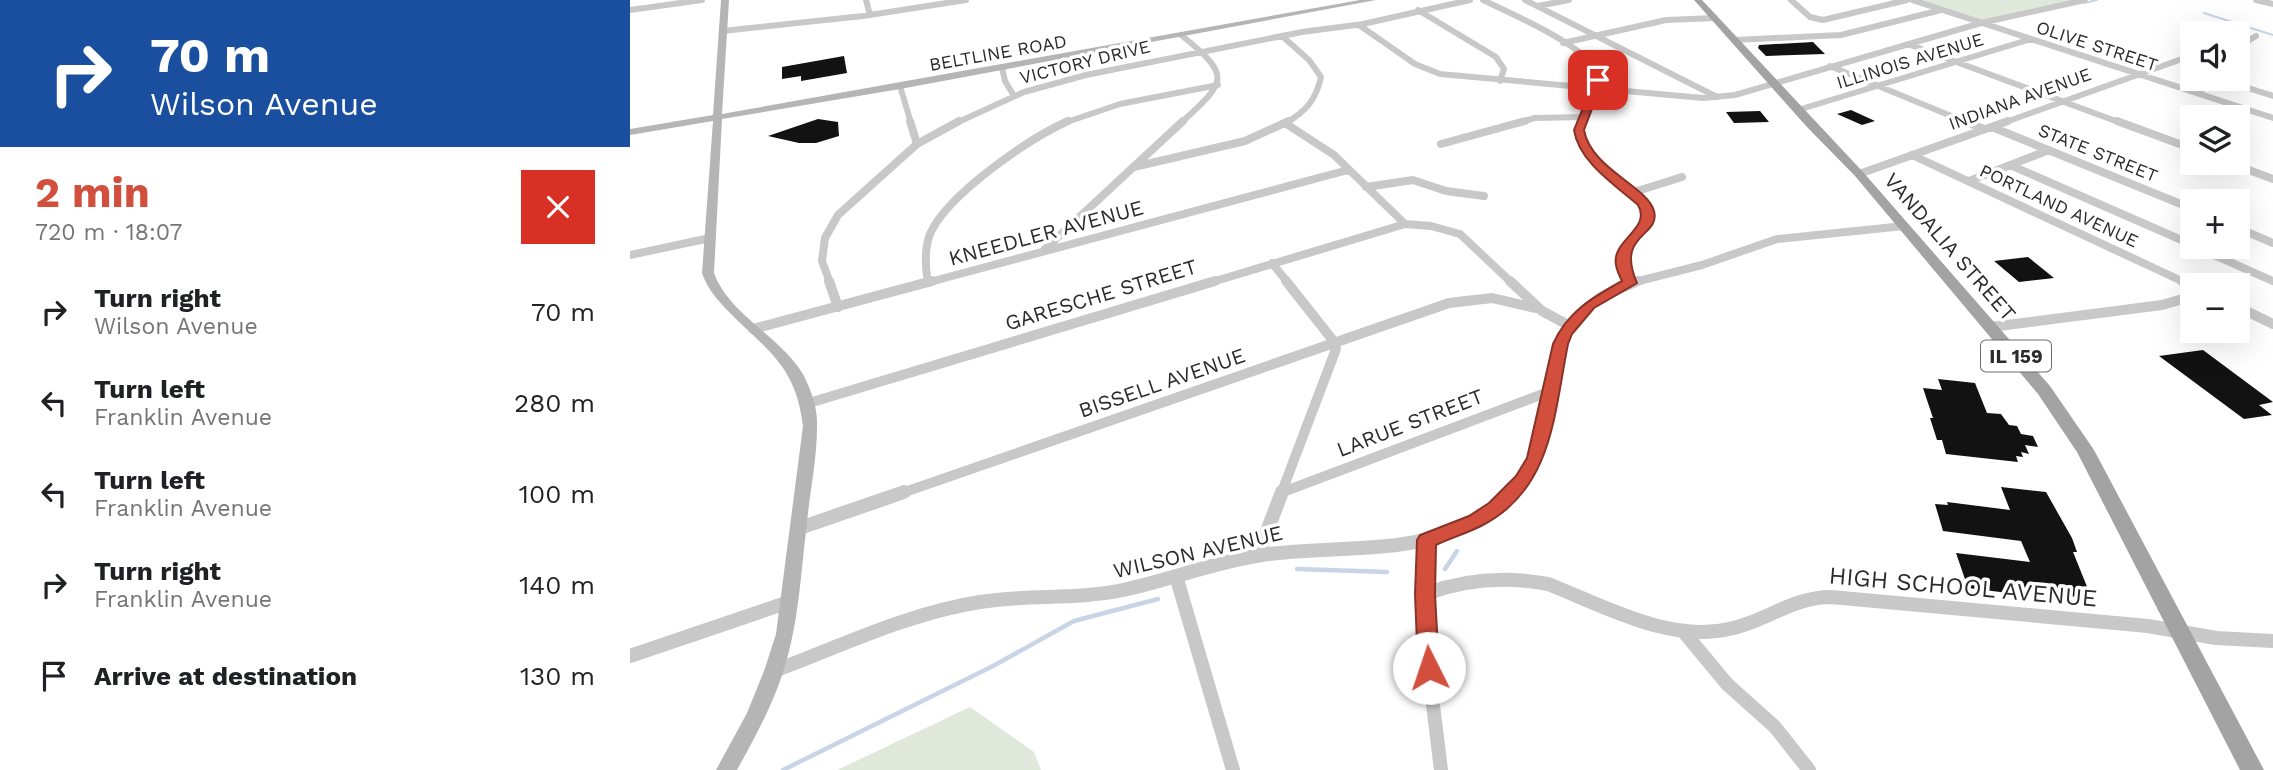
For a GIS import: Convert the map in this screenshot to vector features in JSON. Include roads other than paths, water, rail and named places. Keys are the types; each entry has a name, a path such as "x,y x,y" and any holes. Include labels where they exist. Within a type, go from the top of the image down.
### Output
{"main road":[{"name":"VANDALIA STREET","path":"1698,0 1859,174 2044,390 2085,450 2252,770"}],"street":[{"path":"630,10 702,0"},
{"path":"725,0 709,238 708,268 711,284 795,370 809,403 810,426 785,634 755,718 726,770"},
{"path":"866,0 870,15"},
{"path":"723,31 870,15 966,0"},
{"name":"BELTLINE ROAD","path":"630,132 1002,68 1372,0"},
{"name":"VICTORY DRIVE","path":"838,307 822,261 822,250 831,226 847,204 917,144 956,121 1014,96 1086,75 1282,36 1359,25 1470,0"},
{"path":"1483,0 1584,55 1595,65 1599,75 1579,130 1584,146 1595,162 1645,206 1649,218 1626,247 1623,257 1630,283"},
{"path":"1525,0 1717,97"},
{"path":"1538,6 1569,0"},
{"path":"1791,0 1816,19 1830,19 1910,0"},
{"name":"OLIVE STREET","path":"1910,0 2273,118"},
{"path":"1359,25 1422,67 1440,74 1675,97 1717,97 1735,95 1981,23 2085,0"},
{"path":"2256,0 2273,4"},
{"path":"1418,10 1496,57 1504,69 1500,81"},
{"path":"1734,40 1841,36 1941,10"},
{"path":"1563,43 1666,20 1715,18"},
{"path":"1041,252 1211,96 1218,85 1216,70 1181,35"},
{"path":"1133,167 1230,145 1285,124 1312,102 1321,83 1318,69 1282,36"},
{"path":"2250,40 2256,36"},
{"name":"ILLINOIS AVENUE","path":"1798,110 2031,39"},
{"path":"1908,44 2180,144"},
{"name":"INDIANA AVENUE","path":"1859,174 2180,59"},
{"name":"STATE STREET","path":"1830,66 2180,204"},
{"path":"1002,68 1004,81 1014,96"},
{"path":"2193,92 2222,81 2273,96"},
{"path":"928,283 924,254 929,234 936,222 944,211 1029,141 1059,124 1107,108 1218,85"},
{"path":"900,86 917,144"},
{"path":"1441,144 1535,118 1584,117"},
{"path":"1285,124 1314,138 1405,224 1431,226 1460,234 1542,311 1570,326"},
{"path":"1969,181 2049,150"},
{"name":"PORTLAND AVENUE","path":"1912,155 2180,280"},
{"path":"2010,165 2180,240"},
{"name":"KNEEDLER AVENUE","path":"753,329 1348,170"},
{"path":"2250,170 2273,179"},
{"path":"1631,193 1682,177"},
{"path":"1366,187 1413,180 1446,191 1484,196"},
{"name":"GARESCHE STREET","path":"809,403 1405,224"},
{"name":"WILSON AVENUE","path":"774,671 954,607 1013,599 1089,596 1258,555 1303,549 1373,548 1427,540 1476,521 1495,508 1523,481 1536,458 1560,344 1570,326 1595,301 1630,283 1702,265 1777,239 1904,226"},
{"path":"2250,233 2273,243"},
{"path":"630,255 709,238"},
{"path":"2223,259 2273,281"},
{"path":"1258,555 1336,349 1335,343 1272,263"},
{"name":"BISSELL AVENUE","path":"797,529 1461,300 1518,301 1542,311"},
{"path":"1991,327 2162,305 2180,300"},
{"path":"2250,313 2273,324"},
{"name":"LARUE STREET","path":"1283,492 1551,391"},
{"path":"1427,540 1426,648 1441,770"},
{"path":"1176,576 1233,770"},
{"name":"HIGH SCHOOL AVENUE","path":"1425,594 1475,579 1527,580 1548,584 1683,631 1724,631 1801,600 1849,597 2178,631 2216,638 2273,641"},
{"path":"630,656 789,602"},
{"path":"1683,631 1727,684 1775,727 1809,770"}],"waterway":[{"path":"2084,3 2097,0"},
{"path":"2204,13 2273,35"},
{"path":"1445,569 1457,551"},
{"path":"1297,569 1387,572"},
{"path":"783,770 993,666 1074,621 1158,599"}]}
